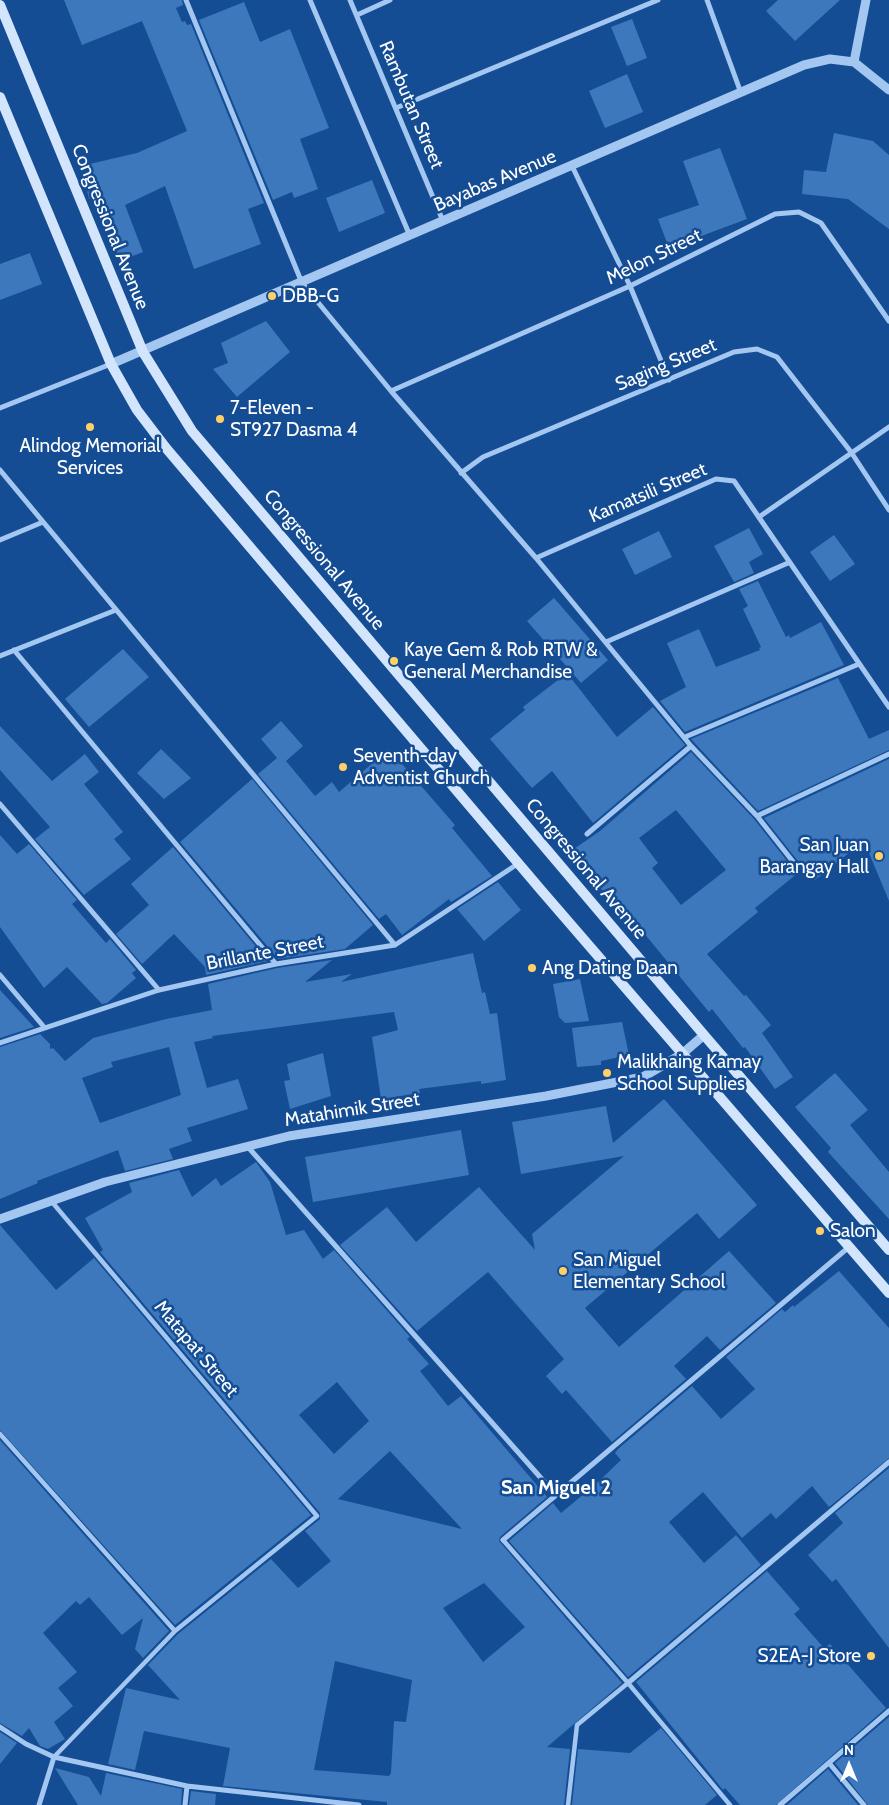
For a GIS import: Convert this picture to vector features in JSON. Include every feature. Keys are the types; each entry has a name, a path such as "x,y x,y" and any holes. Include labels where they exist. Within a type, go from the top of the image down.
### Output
{"main road":[{"name":"Congressional Avenue","path":"0,5 143,352 192,431 704,1036 889,1250"},
{"path":"0,97 111,364 137,410 166,448 519,863 889,1293"}],"street":[{"path":"186,0 302,283 391,391 536,558 691,746 757,816 798,868"},
{"path":"310,0 410,236"},
{"name":"Rambutan Street","path":"350,0 444,222"},
{"path":"357,15 390,0"},
{"path":"396,108 658,0"},
{"path":"707,0 741,92"},
{"path":"866,0 854,62 889,90"},
{"name":"Bayabas Avenue","path":"111,364 143,352 804,65 830,59 854,62"},
{"path":"572,166 630,286 669,380"},
{"name":"Melon Street","path":"391,391 630,286 775,214 799,212 821,222 889,320"},
{"name":"Saging Street","path":"461,473 483,457 734,352 757,349 777,357 851,452 889,510"},
{"path":"0,408 111,364"},
{"path":"759,516 889,426"},
{"path":"0,470 395,945"},
{"name":"Kamatsili Street","path":"536,558 716,479 734,482 889,708"},
{"path":"0,540 43,522"},
{"path":"606,642 788,563"},
{"path":"0,656 116,610"},
{"path":"14,650 276,964"},
{"path":"685,737 859,664"},
{"path":"587,834 691,746"},
{"path":"757,816 889,754"},
{"path":"0,804 160,990"},
{"name":"Brillante Street","path":"0,1043 160,990 276,964 395,945 519,863"},
{"path":"0,975 44,1027"},
{"name":"Matahimik Street","path":"0,1219 105,1182 289,1136 546,1096 643,1077 682,1054 704,1036"},
{"path":"248,1147 556,1495"},
{"name":"Matapat Street","path":"52,1202 317,1516 175,1631"},
{"path":"730,1805 628,1683 503,1540 849,1247"},
{"path":"0,1434 175,1631 54,1757 39,1805"},
{"path":"568,1805 578,1725 889,1462"},
{"path":"780,1805 889,1711"},
{"path":"0,1727 26,1744 54,1757 121,1770 187,1786 359,1805"},
{"path":"829,1762 864,1805"},
{"path":"185,1805 187,1786"}],"building":[{"path":"64,0 182,0 183,5 176,8 182,22 185,21 187,25 191,24 264,203 248,209 261,244 194,269 165,186 125,205 143,252 120,261 96,197 89,199 81,166 137,153 187,131 142,21 82,45"},
{"path":"778,0 840,0 795,41 766,11"},
{"path":"244,2 260,42 290,29 329,128 300,139 318,189 294,198 292,192 273,200 199,20"},
{"path":"632,19 647,58 627,66 611,27"},
{"path":"627,74 643,112 605,128 589,91"},
{"path":"834,133 873,141 889,155 889,229 848,199 802,194 804,170 826,172"},
{"path":"720,148 747,219 669,248 658,219 699,205 683,161"},
{"path":"372,180 385,213 339,232 326,198"},
{"path":"30,253 42,284 0,300 0,264"},
{"path":"266,321 290,352 237,397 213,369 228,363 221,343"},
{"path":"749,528 763,554 749,562 754,573 734,582 714,546"},
{"path":"659,531 672,557 635,575 622,549"},
{"path":"834,535 855,564 830,581 810,552"},
{"path":"758,581 786,637 789,635 790,638 821,622 844,665 685,732 660,701 686,687 667,643 699,629 716,667 760,650 759,648 761,647 743,609 748,606 739,589"},
{"path":"554,598 608,660 581,683 527,621"},
{"path":"123,649 149,677 89,727 65,699"},
{"path":"567,673 617,737 653,707 685,745 593,823 552,771 532,788 490,739 525,710 523,707"},
{"path":"838,678 869,739 889,730 889,750 758,811 691,739"},
{"path":"281,721 303,746 286,761 315,796 332,782 339,792 389,749 455,825 452,828 492,876 451,902 449,899 402,935 386,914 379,919 258,774 277,758 261,739"},
{"path":"0,726 52,781 85,754 99,772 84,784 123,832 114,839 131,859 84,895 35,839 50,827 0,770"},
{"path":"161,749 191,778 164,799 137,773"},
{"path":"691,752 754,819 795,871 799,872 755,908 758,912 707,954 744,996 746,995 771,1025 762,1033 793,1077 775,1089 745,1047 743,1048 712,1009 709,1012 638,926 633,929 571,851 600,831","holes":["676,810 726,870 681,905 652,868 658,863 639,838"]},
{"path":"889,759 889,901 864,841 815,880 805,868 802,870 801,865 764,818"},
{"path":"252,779 373,925 345,949 278,959 180,842"},
{"path":"0,835 17,854 29,844 77,900 72,904 106,943 110,939 136,970 132,973 136,978 107,1003 102,1004 67,967 44,988 0,927"},
{"path":"173,847 268,961 206,975 205,967 174,934 142,964 116,934 149,905 131,884"},
{"path":"498,882 521,910 484,941 457,909"},
{"path":"473,953 482,993 485,992 490,1014 497,1013 506,1080 481,1084 481,1081 419,1089 420,1093 381,1099 372,1037 398,1030 394,1012 212,1036 213,1038 194,1042 207,1088 238,1079 248,1109 187,1128 192,1141 169,1149 173,1159 125,1171 118,1150 37,1181 38,1183 0,1199 0,1047 40,1034 50,1044 50,1049 53,1048 65,1061 93,1038 166,1019 212,1010 208,984 277,968 332,960 305,982 352,974 341,982","holes":["169,1047 181,1095 100,1123 82,1078 113,1067 111,1062"]},
{"path":"580,979 589,1021 565,1023 559,1017 553,984"},
{"path":"0,990 34,1027 0,1038"},
{"path":"622,1022 629,1055 601,1061 601,1065 577,1067 572,1028"},
{"path":"323,1053 331,1096 290,1109 284,1081 290,1080 287,1064"},
{"path":"835,1073 868,1110 850,1125 889,1172 889,1219 828,1152 831,1148 795,1107"},
{"path":"664,1099 757,1205 719,1239 697,1213 585,1308 619,1347 729,1251 776,1303 720,1350 707,1336 674,1366 686,1379 612,1442 566,1390 562,1394 546,1376 564,1359 488,1272 417,1331 340,1245 387,1207 416,1242 479,1187 535,1250 532,1234 624,1156 521,1174 512,1122 606,1106 613,1143"},
{"path":"461,1130 469,1175 313,1202 305,1157"},
{"path":"256,1162 270,1182 286,1235 304,1230 323,1259 334,1250 410,1337 407,1339 429,1364 420,1371 448,1406 461,1396 547,1497 500,1537 499,1541 622,1683 547,1747 570,1749 564,1805 387,1805 387,1802 223,1786 230,1748 144,1731 135,1770 108,1764 126,1688 180,1700 148,1665 178,1634 271,1559 298,1588 331,1561 305,1531 320,1519 320,1513 100,1252 103,1250 85,1218 132,1192 129,1183 179,1170 192,1197 216,1178 221,1186","holes":["337,1382 369,1421 334,1454 299,1415","390,1451 462,1529 338,1499","484,1583 525,1627 483,1662 443,1608","335,1661 412,1680 406,1722 394,1721 391,1773 389,1776 314,1770"]},
{"path":"0,1225 56,1290 94,1258 311,1515 175,1625 0,1430"},
{"path":"839,1271 889,1328 889,1458 829,1507 812,1486 776,1519 771,1513 742,1538 703,1492 669,1522 704,1563 736,1535 761,1565 628,1677 509,1541 553,1503 561,1513 597,1483 621,1460 615,1453 618,1449 692,1386 721,1419 755,1389 726,1357 782,1309 785,1312 793,1305 794,1307"},
{"path":"0,1440 169,1631 143,1658 135,1649 143,1618 122,1635 89,1597 80,1605 76,1601 43,1633 77,1672 58,1688 73,1706 54,1722 65,1739 48,1749 40,1746 29,1728 22,1736 0,1723"},
{"path":"889,1468 889,1648 836,1579 832,1582 808,1555 843,1523 835,1513"},
{"path":"767,1571 800,1609 794,1614 824,1648 830,1644 886,1708 776,1805 740,1805 725,1788 723,1790 636,1682"},
{"path":"889,1717 889,1805 868,1805 835,1763"},
{"path":"661,1728 717,1795 705,1805 572,1805 578,1749 630,1753"},
{"path":"0,1732 17,1743 0,1764"},
{"path":"55,1768 89,1777 101,1796 106,1773 182,1789 181,1805 78,1805"},
{"path":"828,1769 858,1805 787,1805"},
{"path":"191,1791 216,1794 215,1805 189,1805"}],"place":[{"name":"DBB-G","path":"272,296"},
{"name":"7-Eleven - ST927 Dasma 4","path":"220,419"},
{"name":"Alindog Memorial Services","path":"90,427"},
{"name":"Kaye Gem & Rob RTW & General Merchandise","path":"394,661"},
{"name":"Seventh-day Adventist Church","path":"343,767"},
{"name":"San Juan Barangay Hall","path":"879,856"},
{"name":"Ang Dating Daan","path":"532,968"},
{"name":"Malikhaing Kamay School Supplies","path":"607,1073"},
{"name":"Salon","path":"820,1231"},
{"name":"San Miguel Elementary School","path":"563,1271"},
{"name":"S2EA-J Store","path":"871,1656"}],"district":[{"name":"San Miguel 2","path":"556,1488"}]}
